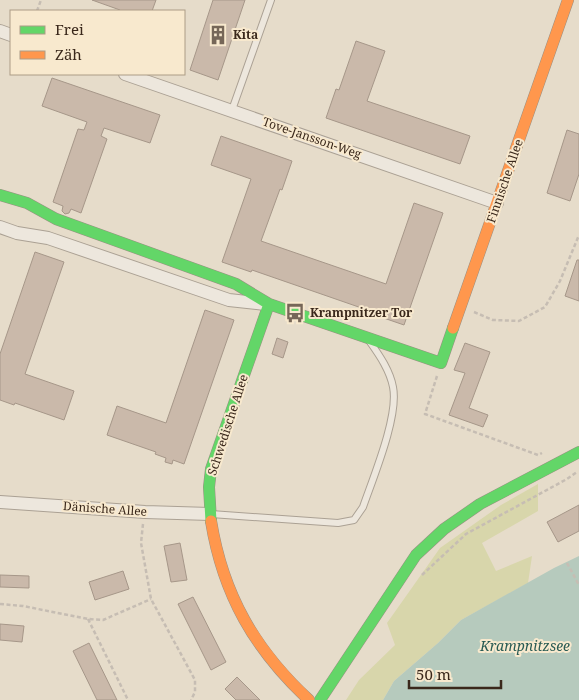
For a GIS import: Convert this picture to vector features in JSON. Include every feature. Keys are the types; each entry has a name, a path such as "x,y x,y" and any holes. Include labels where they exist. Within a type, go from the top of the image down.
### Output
{"street":[{"name":"Finnische Allee","path":"442,363 568,0"},
{"name":"Tove-Jansson-Weg","path":"129,75 497,203"},
{"path":"0,195 27,204 56,219 236,284 269,304 442,363"},
{"path":"0,227 17,233 48,238 229,300 269,304"},
{"name":"Schwedische Allee","path":"269,304 209,477 210,514 219,562 234,603 244,623 269,659 310,700"},
{"path":"320,700 416,555 444,530 480,504 579,452"},
{"name":"Dänische Allee","path":"0,502 145,512 210,514"}],"lane":[{"path":"232,110 270,0"},
{"path":"210,514 338,523 354,520 363,507 394,413 393,388 386,368 366,337"}],"path":[{"path":"461,306 493,320 519,321 545,307 560,281 579,235"},
{"path":"442,363 425,414 538,454 549,450"},
{"path":"422,575 466,534 567,479 579,470"},
{"path":"145,512 141,543 152,599 195,680 195,692 191,700"},
{"path":"567,563 579,585"},
{"path":"0,604 23,606 88,619 104,620 152,599"},
{"path":"88,619 128,700"}],"shaded area":[{"path":"538,484 538,511 482,543 496,571 532,556 528,583 461,620 438,643 394,681 383,700 346,700 359,680 395,645 387,623 440,548 501,505"}],"water":[{"name":"Krampnitzsee","path":"579,556 579,700 383,700 394,681 438,643 461,620"}],"building":[{"path":"92,0 156,0 152,10 120,10"},
{"name":"Kita","path":"213,0 245,0 218,80 190,70"},
{"path":"356,41 385,51 367,101 470,136 460,164 326,118 336,89 339,90"},
{"path":"52,78 160,115 150,143 104,128 101,136 107,139 81,213 71,209 69,213 65,214 62,211 63,206 53,202 78,129 84,130 87,122 42,106"},
{"path":"567,130 579,134 579,174 570,201 547,193"},
{"path":"221,136 292,161 261,241 386,284 414,203 443,213 404,325 375,315 376,313 252,270 251,272 222,262 251,179 211,165"},
{"path":"35,252 64,262 25,374 74,391 64,420 15,403 14,405 0,400 0,354"},
{"path":"577,260 579,260 579,301 565,296"},
{"path":"205,310 234,320 184,464 173,460 172,464 165,462 166,458 155,454 156,452 107,435 117,406 166,423"},
{"path":"277,338 288,342 283,358 272,354"},
{"path":"465,343 490,352 469,408 488,415 483,427 449,415 465,373 454,370"},
{"path":"579,505 579,531 558,542 547,522"},
{"path":"180,543 187,580 171,582 164,546"},
{"path":"123,571 129,589 95,600 89,582"},
{"path":"0,575 29,576 29,588 0,587"},
{"path":"193,597 226,662 211,670 178,604"},
{"path":"0,624 24,626 22,642 0,640"},
{"path":"89,643 117,700 97,700 73,651"},
{"path":"237,677 260,700 236,700 225,689"}],"traffic: fast":[{"path":"0,195 27,203 56,219 236,284 269,304 441,363 453,328"},
{"path":"211,521 209,487 211,469 269,304"},
{"path":"320,700 416,555 444,529 480,504 579,452"}],"traffic: slow":[{"path":"453,328 568,0"},
{"path":"211,521 216,548 224,573 244,620 257,641 273,661 309,700"}],"place":[{"name":"Kita","path":"218,35"},
{"name":"Krampnitzer Tor","path":"295,313"}]}
